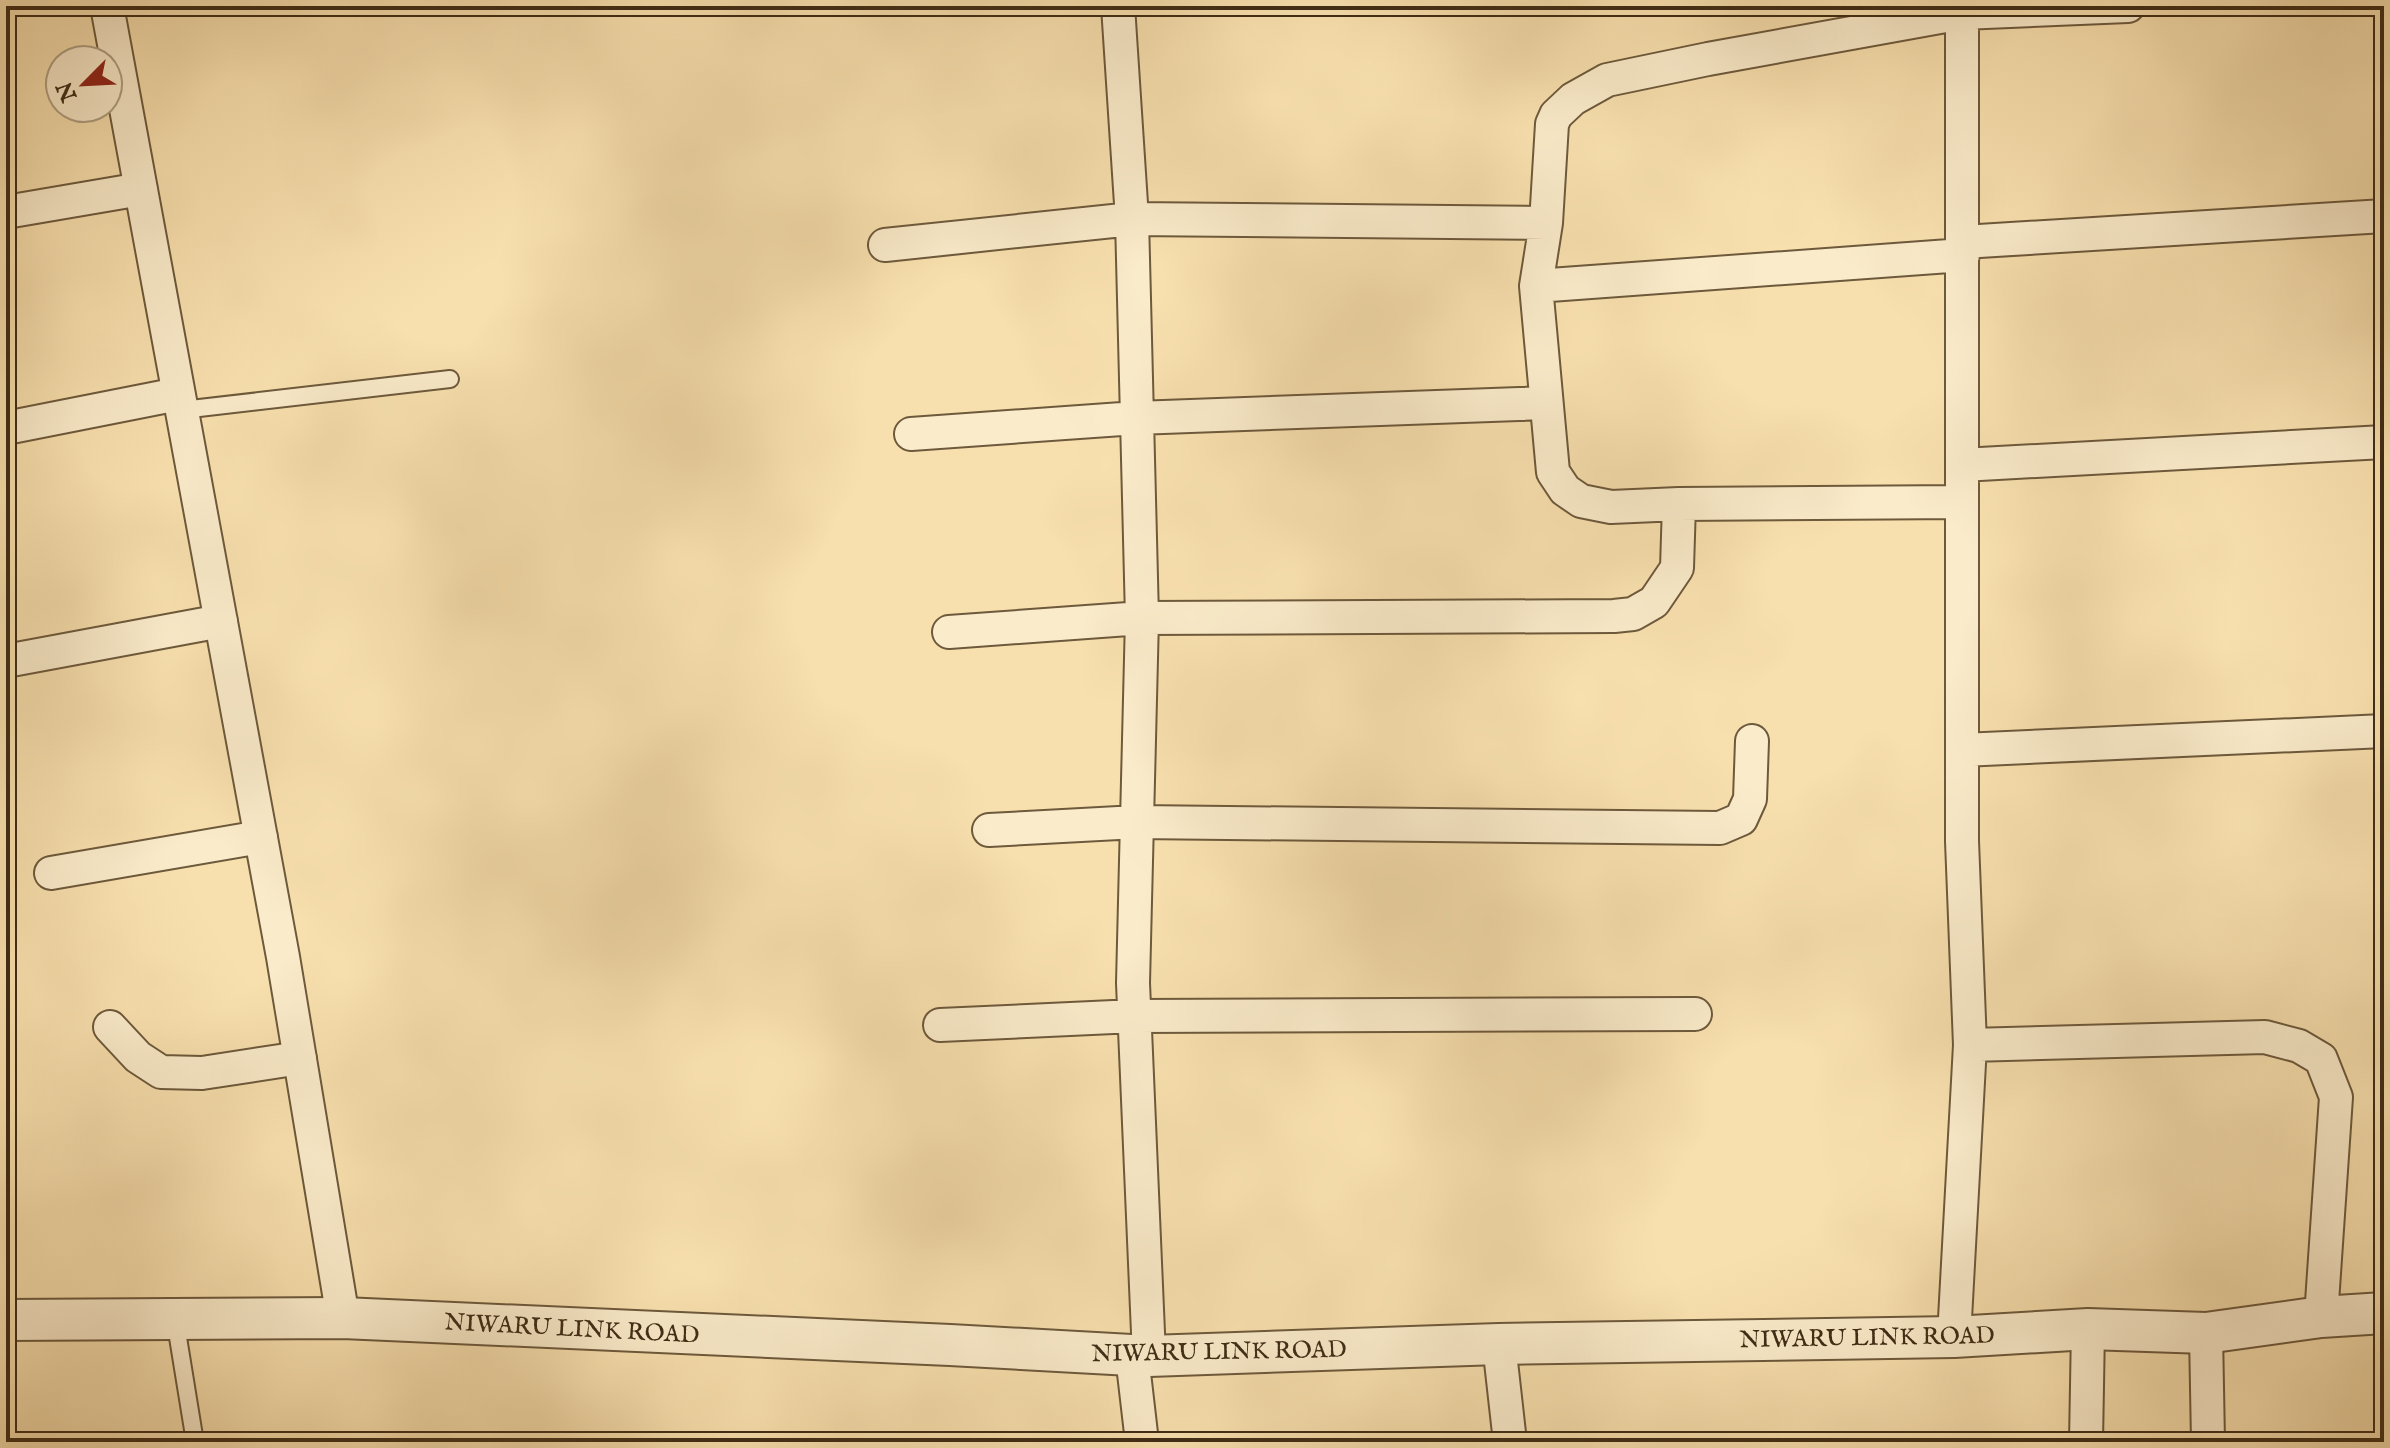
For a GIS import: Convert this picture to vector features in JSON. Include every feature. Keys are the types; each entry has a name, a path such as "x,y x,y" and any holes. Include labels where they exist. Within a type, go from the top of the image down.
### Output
{"street":[{"path":"107,6 261,837 343,1318"},
{"path":"1118,6 1132,219 1142,618 1133,983 1142,1442"},
{"path":"1961,502 1611,507 1581,501 1565,490 1553,472 1536,286 1546,223 1552,124 1556,115 1573,99 1607,80 1708,59 1961,10 2128,6"},
{"path":"1954,1337 1970,1045 1962,841 1961,10"},
{"path":"6,212 141,189"},
{"path":"1536,286 2384,216"},
{"path":"885,245 1132,219 1546,223"},
{"path":"6,428 180,402"},
{"path":"911,434 1136,418 1546,403"},
{"path":"1962,465 2384,442"},
{"path":"949,632 1142,618 1633,614 1654,602 1677,568 1679,504"},
{"path":"6,661 221,621"},
{"path":"1962,750 2384,731"},
{"path":"989,830 1137,822 1720,828 1741,819 1750,799 1752,741"},
{"path":"51,873 261,837"},
{"path":"940,1025 1135,1016 1695,1014"},
{"path":"110,1027 138,1057 161,1072 202,1073 300,1058"},
{"path":"1970,1045 2265,1037 2299,1046 2321,1059 2336,1097 2321,1317"},
{"name":"NIWARU LINK ROAD","path":"6,1320 343,1318 1141,1356 1499,1344 1954,1337 2088,1329 2206,1333 2321,1317 2384,1313"},
{"path":"2086,1442 2088,1329"},
{"path":"2206,1333 2208,1442"},
{"path":"1499,1344 1510,1442"}],"lane":[{"path":"180,402 450,379"},
{"path":"175,1319 195,1442"}]}
